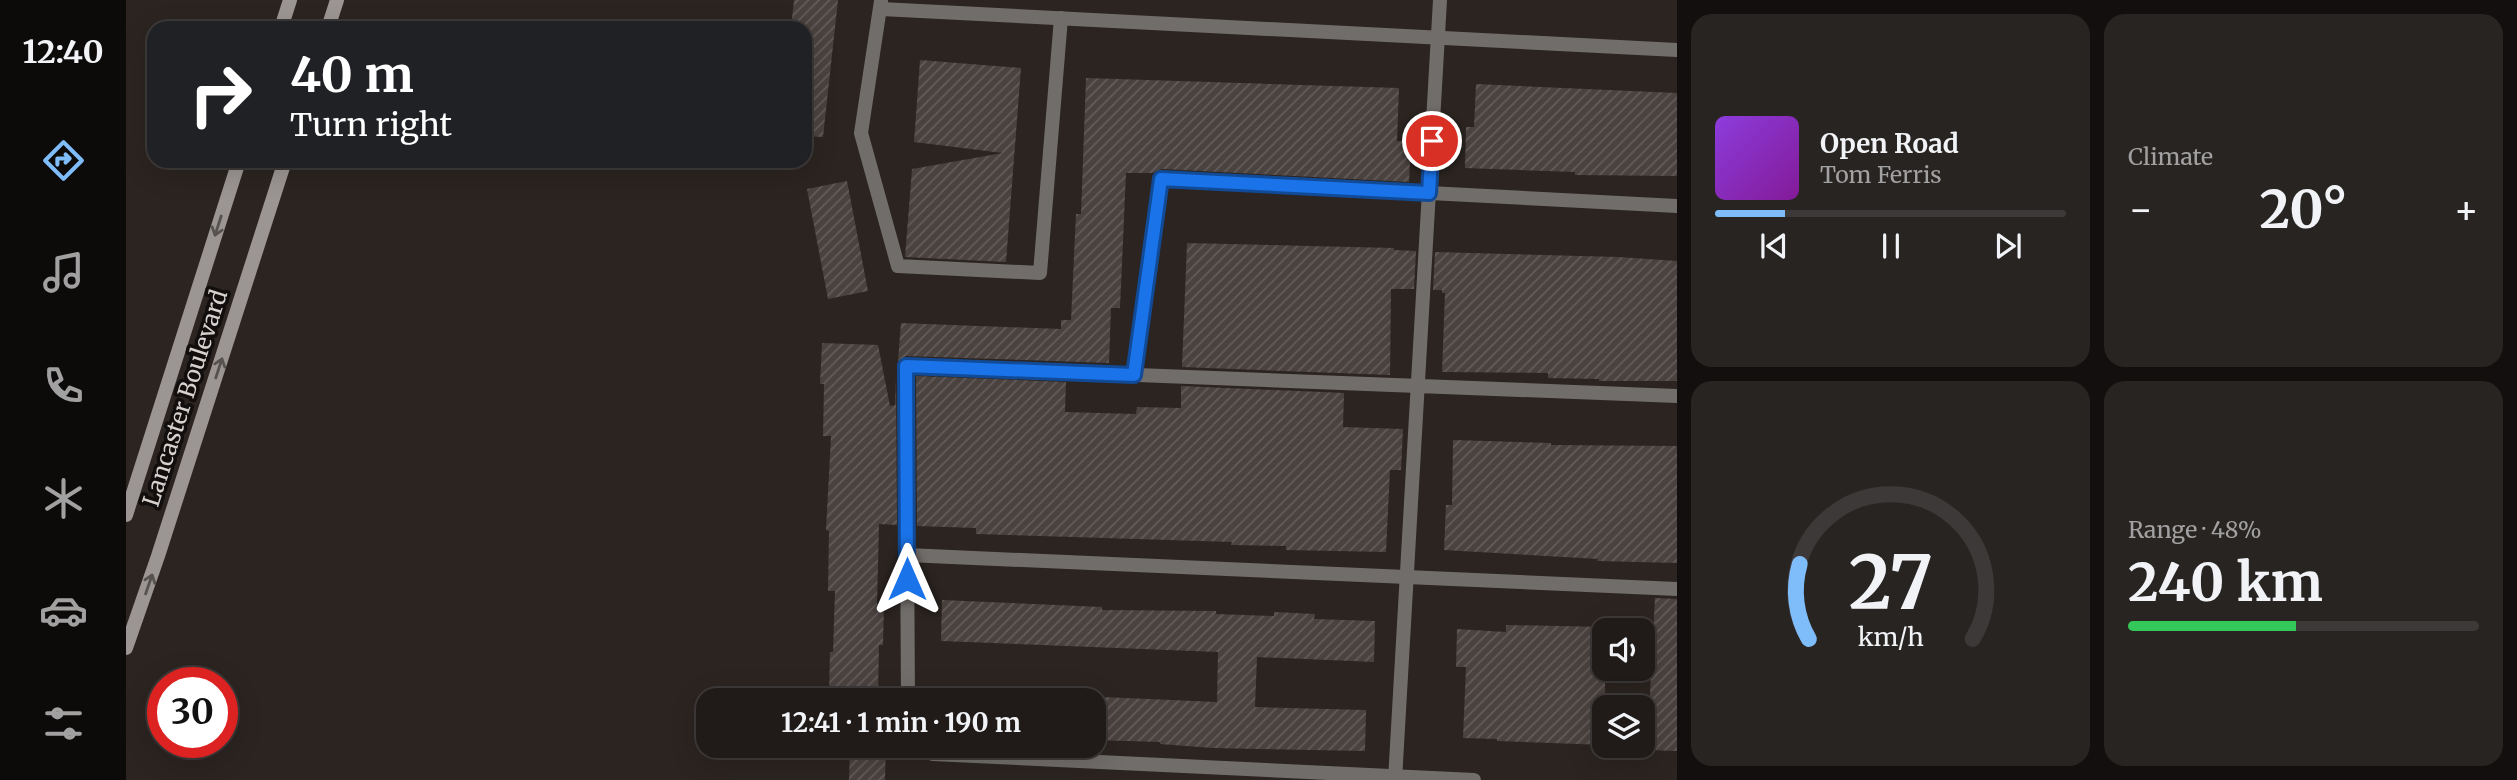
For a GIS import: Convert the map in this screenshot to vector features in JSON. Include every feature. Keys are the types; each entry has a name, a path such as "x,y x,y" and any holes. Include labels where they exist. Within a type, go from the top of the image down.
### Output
{"main road":[{"path":"283,21 290,0"},
{"path":"330,21 337,0"},
{"name":"Lancaster Boulevard","path":"126,515 237,168"},
{"name":"Lancaster Boulevard","path":"126,649 283,168"}],"street":[{"path":"1396,778 1440,0"},
{"path":"1061,18 1040,273 898,266 861,133 881,4 1061,18 1677,50"},
{"path":"1134,375 1161,179 1677,206"},
{"path":"908,688 906,366 1677,396"},
{"path":"907,555 1677,589"},
{"path":"1010,758 1474,780"}],"building":[{"path":"794,0 838,0 823,137 812,136 812,21 792,21"},
{"path":"920,60 1021,68 1006,262 905,257 912,169 1003,153 914,142"},
{"path":"1086,78 1399,88 1397,141 1411,141 1409,182 1162,169 1153,173 1126,173 1120,308 1111,308 1109,363 906,356 898,361 901,323 1061,329 1061,320 1071,320 1076,214 1081,214"},
{"path":"1476,84 1677,93 1677,176 1575,175 1575,172 1465,168 1466,127 1474,127"},
{"path":"847,181 868,291 828,299 807,189"},
{"path":"1187,243 1394,248 1416,251 1414,289 1391,289 1390,375 1182,367"},
{"path":"1435,252 1677,261 1677,381 1548,378 1548,373 1442,372 1445,293 1442,293 1442,290 1433,290"},
{"path":"822,343 878,345 890,406 895,405 896,379 897,525 879,524 877,604 884,604 883,645 879,645 878,688 829,688 835,591 828,591 829,531 826,530 831,436 823,436 824,384 820,384"},
{"path":"916,376 1066,382 1065,412 1136,414 1137,407 1181,408 1181,386 1344,393 1343,427 1403,429 1401,470 1390,470 1386,552 1286,550 1286,546 1231,545 1232,542 976,534 976,528 917,526"},
{"path":"1453,440 1551,445 1677,446 1677,563 1597,561 1598,559 1444,550 1446,505 1452,505"},
{"path":"1655,598 1677,599 1677,751 1655,750 1655,695 1650,695 1651,681 1655,681"},
{"path":"942,600 1102,607 1102,610 1216,611 1216,614 1274,616 1274,612 1315,614 1314,619 1375,621 1374,662 1257,657 1255,707 1366,710 1365,751 1212,748 1160,742 1106,740 1106,697 1217,702 1218,652 941,641"},
{"path":"1506,625 1592,627 1592,681 1605,681 1605,695 1592,695 1592,745 1463,738 1466,667 1456,667 1457,629 1506,632"},
{"path":"850,758 886,758 885,780 849,780"}],"route":[{"path":"907,579 906,366 1134,375 1161,179 1429,193 1432,141"}]}
